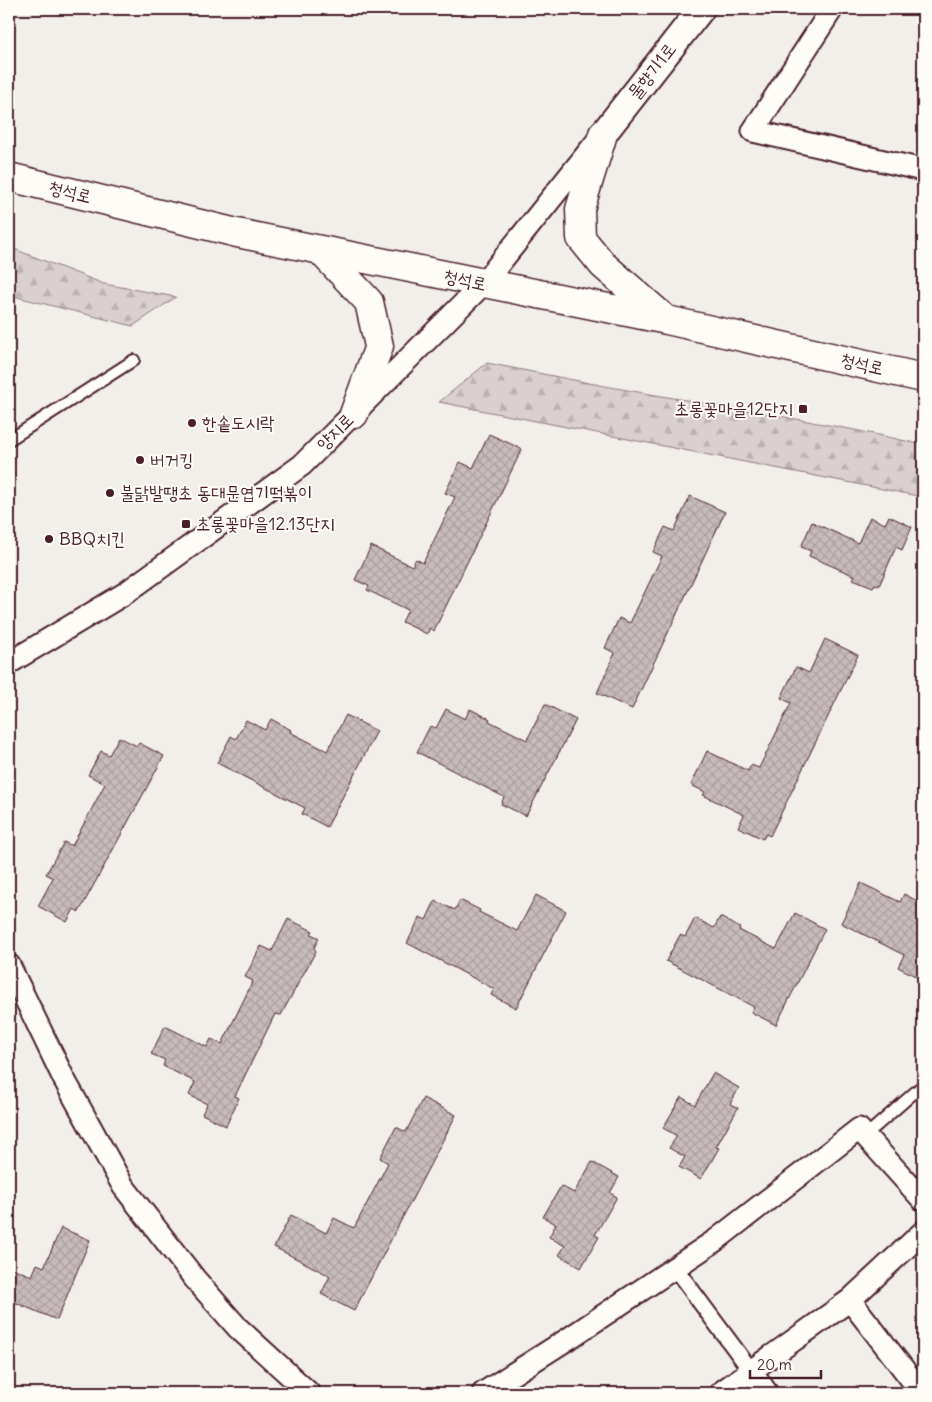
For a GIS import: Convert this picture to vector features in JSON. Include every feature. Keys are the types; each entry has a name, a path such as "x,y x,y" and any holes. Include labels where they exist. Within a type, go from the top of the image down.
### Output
{"main road":[{"path":"603,134 580,209 581,238 603,266 666,320"},
{"name":"청석로","path":"9,177 237,233 666,320 923,378"},
{"path":"321,250 369,302 379,346 354,414"}],"street":[{"name":"물향기1로","path":"603,134 701,9"},
{"path":"832,9 753,131 923,170"},
{"name":"양지로","path":"9,663 132,588 302,465 483,284 603,134"},
{"path":"9,964 64,1079 123,1186 195,1278 238,1328 309,1393"},
{"path":"483,1393 716,1240 859,1129 923,1200"},
{"path":"720,1393 752,1372 850,1300 923,1232"},
{"path":"675,1268 767,1393"},
{"path":"850,1300 922,1393"}],"lane":[{"path":"9,440 134,360"},
{"path":"865,1136 923,1085"}],"green space":[{"path":"9,247 104,284 176,297 133,326 9,295"},
{"path":"487,363 624,390 819,423 923,445 923,497 439,402"}],"building":[{"path":"489,434 522,449 434,631 430,628 427,634 402,622 408,610 367,590 369,586 355,580 371,546 412,566 416,559 423,563 455,497 445,493 460,462 473,468"},
{"path":"690,496 725,512 632,709 597,693 615,653 605,648 619,618 630,623 662,556 653,552 665,527 674,531"},
{"path":"889,516 912,527 902,550 896,547 879,586 875,584 873,587 853,579 855,576 809,556 811,551 801,547 812,522 858,543 870,517 885,524"},
{"path":"825,639 858,655 770,836 766,834 763,839 738,827 744,815 703,795 705,792 691,785 707,751 748,771 751,765 759,768 791,703 781,698 796,667 809,673"},
{"path":"545,704 576,720 526,816 501,804 504,797 417,752 430,726 436,728 446,709 465,719 470,709 527,740"},
{"path":"346,715 377,731 327,827 302,814 305,808 217,763 231,736 236,739 246,720 265,730 271,719 291,730 290,732 327,751"},
{"path":"119,737 137,746 139,743 164,756 79,912 74,909 67,922 38,906 53,878 46,874 64,842 72,846 105,784 88,775 101,751 109,755"},
{"path":"861,883 900,902 904,894 923,904 923,980 898,967 904,955 841,923"},
{"path":"536,895 566,911 516,1008 491,995 494,989 407,943 420,917 426,920 435,901 455,910 460,900 517,931"},
{"path":"795,913 825,929 776,1025 751,1012 754,1007 666,961 680,935 685,937 695,918 714,928 720,917 740,928 739,930 776,949"},
{"path":"288,919 313,931 311,934 319,938 314,948 316,951 281,1015 275,1014 235,1096 239,1098 226,1126 202,1114 207,1104 189,1095 195,1082 163,1066 165,1060 151,1054 165,1026 207,1047 211,1039 222,1044 253,981 245,977 261,946 272,951"},
{"path":"713,1073 739,1088 730,1104 738,1108 716,1147 719,1148 701,1179 679,1167 685,1157 669,1148 677,1136 663,1128 681,1097 695,1105"},
{"path":"423,1098 456,1115 354,1311 321,1294 330,1276 274,1247 291,1215 326,1233 334,1218 354,1228 388,1163 380,1158 396,1127 406,1132"},
{"path":"592,1162 619,1177 610,1193 617,1197 595,1235 599,1237 581,1268 559,1255 565,1246 549,1237 556,1224 543,1217 561,1186 574,1193"},
{"path":"61,1228 90,1240 57,1320 9,1300 9,1267 32,1276 37,1264 44,1267"}],"place":[{"name":"초롱꽃마을12단지","path":"803,409"},
{"name":"한솥도시락","path":"192,423"},
{"name":"버거킹","path":"140,460"},
{"name":"불닭발땡초 동대문엽기떡볶이","path":"110,493"},
{"name":"초롱꽃마을12.13단지","path":"186,524"},
{"name":"BBQ치킨","path":"49,539"}]}
